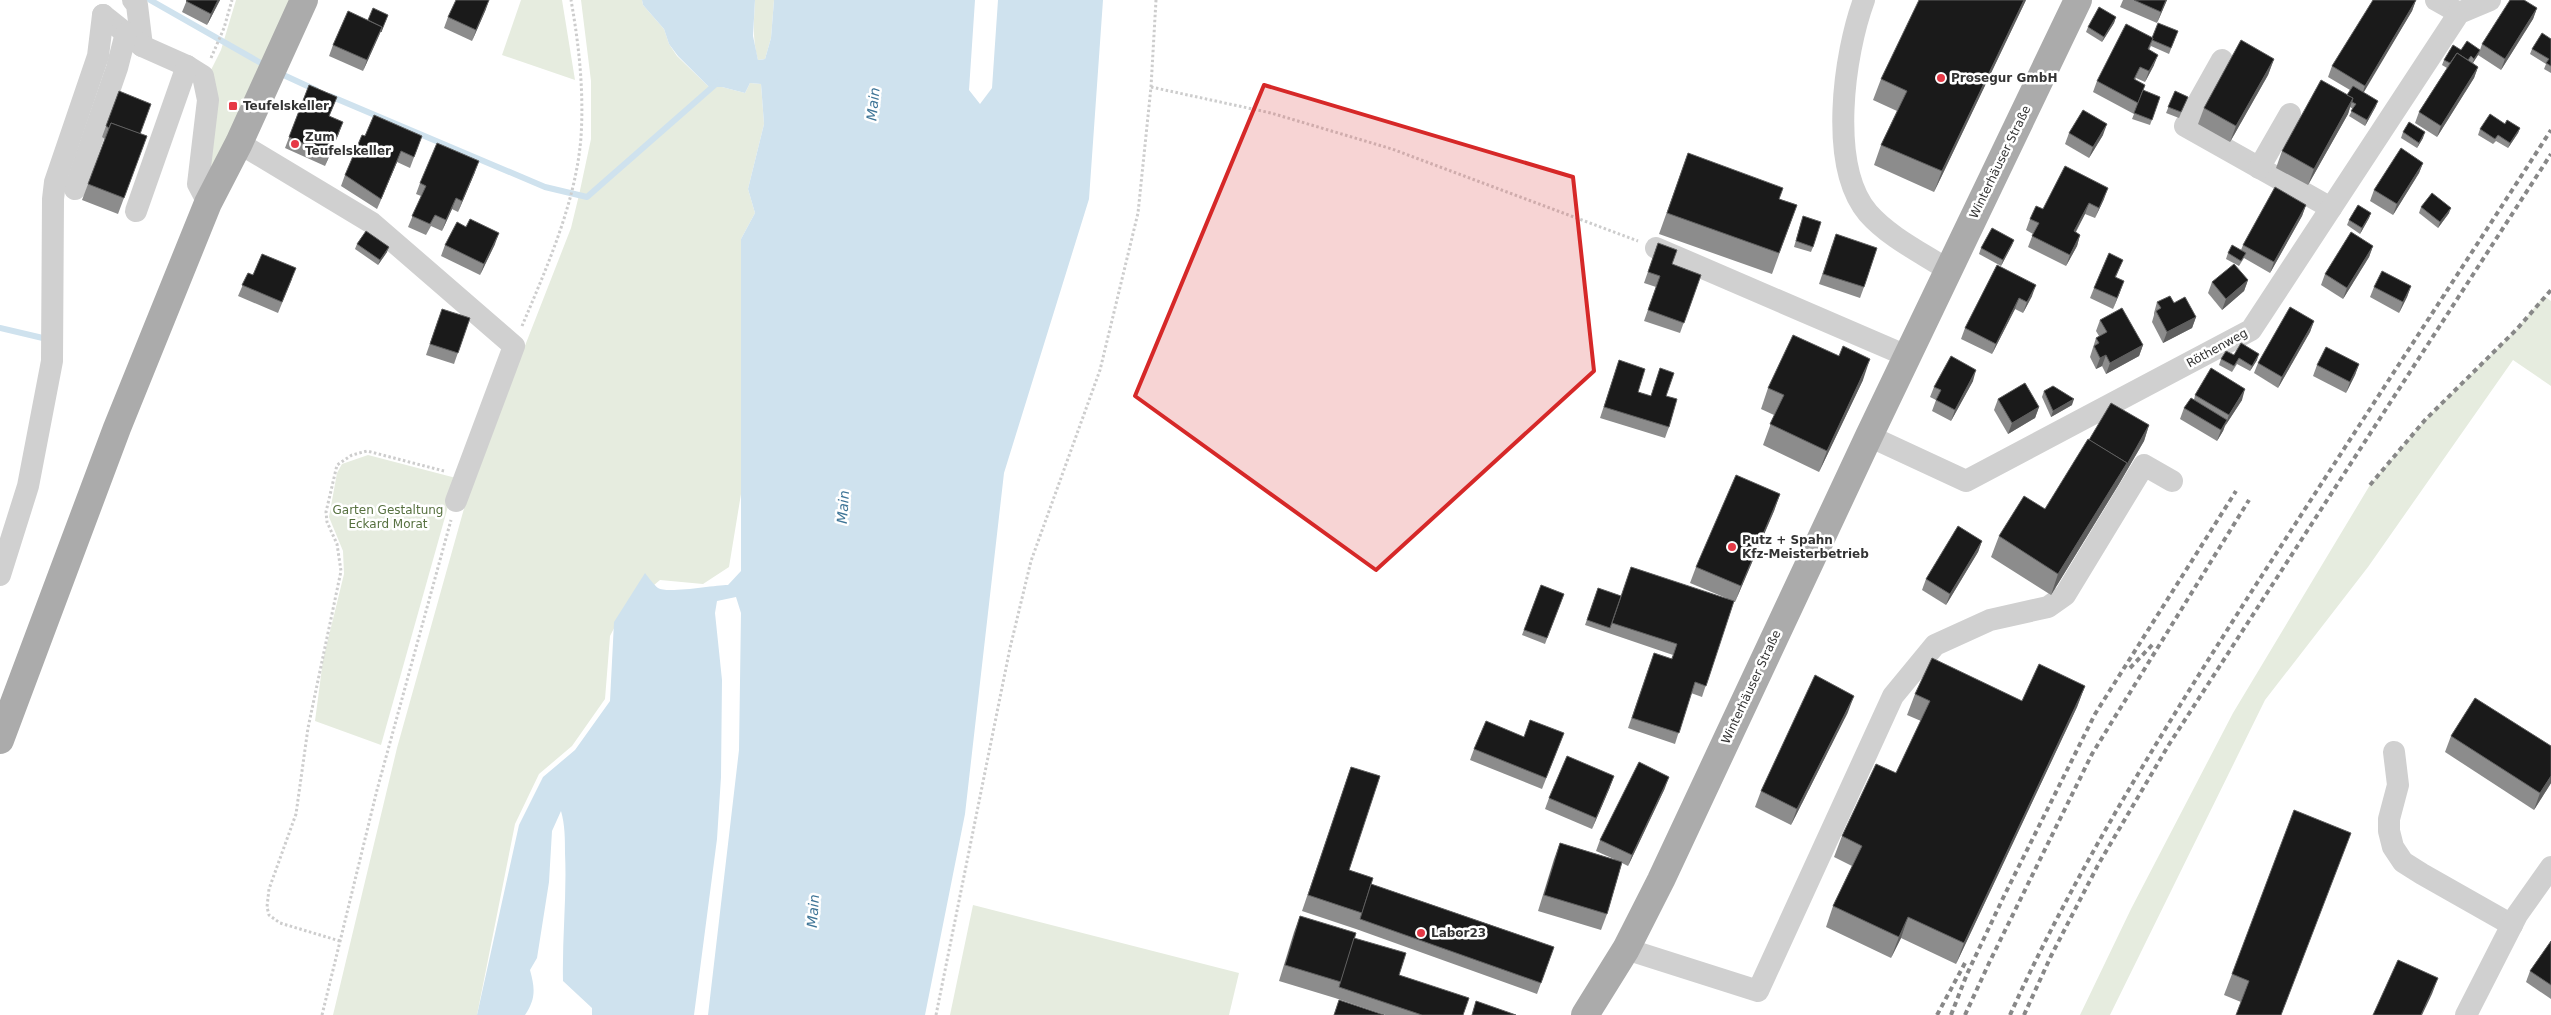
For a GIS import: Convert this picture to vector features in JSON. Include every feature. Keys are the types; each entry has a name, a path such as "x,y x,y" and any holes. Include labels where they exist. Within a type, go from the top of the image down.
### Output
{"main road":[{"path":"0,740 117,428 208,203 239,143 304,0"},
{"name":"Winterhäuser Straße","path":"1588,1013 1626,949 2078,0"}],"street":[{"path":"75,189 117,68 134,40 136,5 133,0"},
{"path":"1864,0 1851,47 1844,104 1843,131 1850,178 1862,204 1880,225 1948,270"},
{"path":"2436,0 2459,13 2490,0"},
{"name":"Röthenweg","path":"1869,436 1966,481 2251,330 2459,13"},
{"path":"0,575 28,486 52,362 53,199 56,182 98,56 103,15 134,40 203,76 206,83 208,100 198,184 208,203"},
{"path":"2222,60 2185,126 2331,208"},
{"path":"136,210 187,66"},
{"path":"2259,168 2290,114"},
{"path":"239,143 372,223 514,346 456,501"},
{"path":"1656,248 1908,356"},
{"path":"1626,949 1758,991 1893,696 1935,645 1990,620 2048,607 2065,595 2144,465 2172,481"},
{"path":"2394,752 2398,784 2389,818 2389,831 2393,847 2403,862 2512,925"},
{"path":"2466,1015 2512,925 2551,867"}],"path":[{"path":"216,48 232,0"},
{"path":"514,346 546,269 572,190 581,138 582,80 571,0"},
{"path":"936,1015 1010,648 1031,561 1100,370 1138,212 1151,87 1156,0"},
{"path":"1151,87 1272,113 1392,149 1656,248"},
{"path":"340,941 280,923 269,915 267,907 269,889 296,814 308,728 341,571 337,544 326,522 330,488 337,465 352,454 367,451 464,477"},
{"path":"322,1015 418,636 456,501"}],"highlighted area":[{"path":"1264,85 1573,177 1594,371 1376,570 1135,396"}],"green space":[{"path":"236,0 296,0 214,171 207,162 210,72 221,50"},
{"path":"521,0 562,0 575,80 502,55"},
{"path":"581,0 642,0 643,5 664,29 669,44 677,56 709,87 722,87 745,93 750,83 761,84 764,124 748,189 755,213 741,239 741,494 729,567 703,584 660,580 623,611 610,636 605,699 572,746 539,774 515,824 477,1015 333,1015 397,748 465,505 473,479 571,228 591,139 591,81"},
{"path":"755,0 774,0 771,38 765,59 758,60 754,37"},
{"path":"2544,296 2551,301 2551,386 2513,360 2368,567 2265,700 2110,1015 2080,1015 2131,909 2233,713 2370,485 2425,420 2517,329"},
{"name":"Garten Gestaltung Eckard Morat","path":"368,455 456,478 381,745 315,721 323,660 344,574 343,551 329,517 337,473 342,464"},
{"path":"973,905 1239,973 1229,1015 950,1015"}],"water":[{"name":"Main","path":"642,0 755,0 753,36 758,60 765,59 771,38 774,0 975,0 969,90 980,104 992,88 998,0 1103,0 1089,199 1004,473 965,814 925,1015 708,1015 739,750 741,613 736,597 717,601 715,613 722,680 721,777 717,839 694,1015 592,1015 592,1008 563,981 565,869 564,832 561,811 552,831 549,882 537,958 530,970 534,988 531,1004 525,1015 477,1015 519,825 543,777 575,750 610,701 614,622 645,573 658,588 671,590 728,585 741,571 741,239 755,213 748,189 764,124 761,84 750,83 745,93 722,87 709,87 678,56 669,44 664,29 643,5"}],"building":[{"path":"187,0 218,0 211,14"},
{"path":"456,0 489,0 476,30 448,17"},
{"path":"1919,0 2024,0 1942,171 1881,145 1907,91 1881,79"},
{"path":"2134,0 2166,0 2161,12"},
{"path":"2373,0 2416,0 2365,86 2332,66"},
{"path":"2510,0 2524,0 2537,8 2505,59 2482,44"},
{"path":"2099,7 2116,17 2104,37 2088,27"},
{"path":"373,8 388,15 381,32 382,27 368,20"},
{"path":"348,11 382,27 367,60 333,45"},
{"path":"2158,23 2178,31 2171,48 2152,40"},
{"path":"2126,24 2153,38 2148,49 2158,55 2149,71 2140,67 2134,79 2145,85 2138,103 2097,81"},
{"path":"2542,33 2551,39 2551,66 2546,63 2549,59 2532,49"},
{"path":"2241,40 2274,59 2236,126 2204,108"},
{"path":"2467,41 2480,50 2474,59 2471,56 2468,60 2457,53 2450,63 2444,60 2453,45 2461,50"},
{"path":"2457,53 2478,67 2441,126 2419,112"},
{"path":"2321,80 2353,98 2314,169 2282,151"},
{"path":"309,85 337,97 329,116 343,122 329,155 289,137"},
{"path":"2353,86 2378,101 2367,120 2351,111 2356,104 2352,102 2353,98 2347,95"},
{"path":"2143,90 2160,97 2152,120 2134,113"},
{"path":"119,91 151,104 140,134 111,123 109,128 106,126"},
{"path":"2175,91 2188,97 2181,112 2168,107"},
{"path":"2083,110 2107,124 2093,147 2069,133"},
{"path":"2490,114 2505,124 2507,120 2520,128 2510,143 2498,135 2495,139 2480,129"},
{"path":"374,115 422,136 414,157 401,151 381,199 345,175 362,135 365,136"},
{"path":"2409,122 2425,132 2419,143 2403,132"},
{"path":"111,123 147,136 124,198 88,184"},
{"path":"437,143 479,161 462,201 456,198 446,220 435,215 430,224 412,216 426,186 420,183"},
{"path":"2401,148 2423,163 2397,204 2374,190"},
{"path":"1688,153 1783,188 1779,199 1797,205 1779,253 1667,213"},
{"path":"2065,166 2108,188 2099,208 2089,203 2074,231 2080,235 2070,255 2032,236 2039,223 2030,219 2036,206 2043,209"},
{"path":"2275,187 2306,205 2274,262 2243,245"},
{"path":"2432,193 2451,208 2440,222 2421,207"},
{"path":"2358,205 2371,213 2362,228 2349,220"},
{"path":"1803,216 1821,222 1813,247 1796,241"},
{"path":"470,219 499,233 484,264 445,245 457,222 466,227"},
{"path":"1992,228 2014,240 2003,260 1981,248"},
{"path":"366,231 389,247 380,260 357,244"},
{"path":"2351,232 2373,246 2347,288 2325,274"},
{"path":"1836,234 1877,248 1864,287 1823,274"},
{"path":"1658,243 1677,250 1672,264 1701,275 1684,323 1648,310 1660,276 1648,272"},
{"path":"2232,245 2246,253 2241,261 2228,253"},
{"path":"2109,253 2123,260 2115,277 2124,281 2117,298 2094,288"},
{"path":"262,254 296,268 282,302 242,285 248,273 253,275"},
{"path":"2234,264 2248,280 2226,299 2212,282"},
{"path":"1997,265 2036,285 2027,302 2019,298 1996,344 1965,328"},
{"path":"2382,271 2411,286 2403,302 2374,287"},
{"path":"2170,296 2174,303 2185,297 2196,317 2167,332 2156,311 2161,308 2157,302"},
{"path":"2290,307 2314,321 2282,377 2258,363"},
{"path":"2122,308 2143,345 2110,363 2106,355 2100,358 2094,346 2099,343 2096,338 2107,332 2100,320"},
{"path":"442,309 470,318 458,353 430,344"},
{"path":"1793,335 1839,356 1843,346 1870,359 1827,451 1770,424 1784,395 1768,388"},
{"path":"2241,343 2259,354 2252,366 2239,358 2234,366 2221,359 2226,351 2234,355"},
{"path":"2326,347 2359,364 2350,382 2317,365"},
{"path":"1951,356 1976,370 1955,410 1936,400 1941,390 1934,387"},
{"path":"1619,360 1645,369 1638,392 1651,396 1660,368 1674,373 1666,396 1677,399 1669,427 1604,407"},
{"path":"2211,368 2245,389 2229,415 2195,395"},
{"path":"2025,383 2039,407 2012,423 1998,399"},
{"path":"2053,386 2074,399 2053,411 2044,391"},
{"path":"2191,398 2227,420 2221,430 2184,408"},
{"path":"2111,403 2149,425 2125,468 2127,463 2089,440"},
{"path":"2088,439 2127,463 2058,574 1999,536 2024,496 2045,509"},
{"name":"Putz + Spahn Kfz-Meisterbetrieb","path":"1736,475 1780,494 1741,586 1696,567"},
{"path":"1958,526 1982,541 1950,594 1926,579"},
{"path":"1631,567 1734,601 1706,686 1695,682 1679,733 1632,718 1654,653 1672,659 1677,644 1612,623"},
{"path":"1541,585 1564,594 1547,638 1524,630"},
{"path":"1598,588 1621,596 1610,628 1587,620"},
{"path":"1932,658 2022,701 2039,664 2085,686 1964,943 1908,917 1899,937 1833,906 1862,846 1842,836 1876,764 1896,773 1930,701 1915,694"},
{"path":"1815,675 1854,696 1797,809 1761,791"},
{"path":"2475,698 2551,746 2551,776 2540,793 2451,736"},
{"path":"1530,720 1564,733 1546,778 1474,749 1486,721 1524,737"},
{"path":"1567,756 1614,776 1596,818 1549,798"},
{"path":"1639,762 1669,777 1632,855 1600,840"},
{"path":"1351,767 1380,776 1349,870 1373,878 1362,913 1308,895"},
{"path":"2294,810 2351,833 2281,1015 2236,1015 2249,981 2232,974"},
{"path":"1560,843 1622,862 1607,914 1544,895"},
{"path":"1371,884 1554,947 1541,983 1360,919"},
{"path":"1300,916 1356,933 1341,982 1285,965"},
{"path":"1354,938 1406,953 1399,975 1469,998 1463,1015 1422,1015 1339,987"},
{"path":"2551,941 2551,985 2530,971"},
{"path":"2398,960 2438,978 2421,1015 2373,1015"},
{"path":"1339,1000 1384,1015 1334,1015"},
{"path":"1476,1001 1516,1015 1472,1015"}],"waterway":[{"path":"150,0 266,66"},
{"path":"277,72 316,90"},
{"path":"330,96 545,187 587,197 717,83"},
{"path":"0,328 47,339"}],"railway":[{"path":"2010,1015 2036,960 2092,853 2153,748 2250,594 2551,130"},
{"path":"2024,1015 2051,956 2098,865 2168,746 2551,154"},
{"path":"2370,485 2425,420 2517,329 2551,290"},
{"path":"1951,1015 1967,974 2005,894 2095,714 2236,491"},
{"path":"1965,1015 2092,754 2249,500"},
{"path":"2130,668 2154,643"},
{"path":"1937,1015 1965,963"}],"place":[{"name":"Prosegur GmbH","path":"1941,78"},
{"name":"Teufelskeller","path":"233,106"},
{"name":"Zum Teufelskeller","path":"295,144"},
{"name":"Putz + Spahn Kfz-Meisterbetrieb","path":"1732,547"},
{"name":"Labor23","path":"1421,933"}]}
